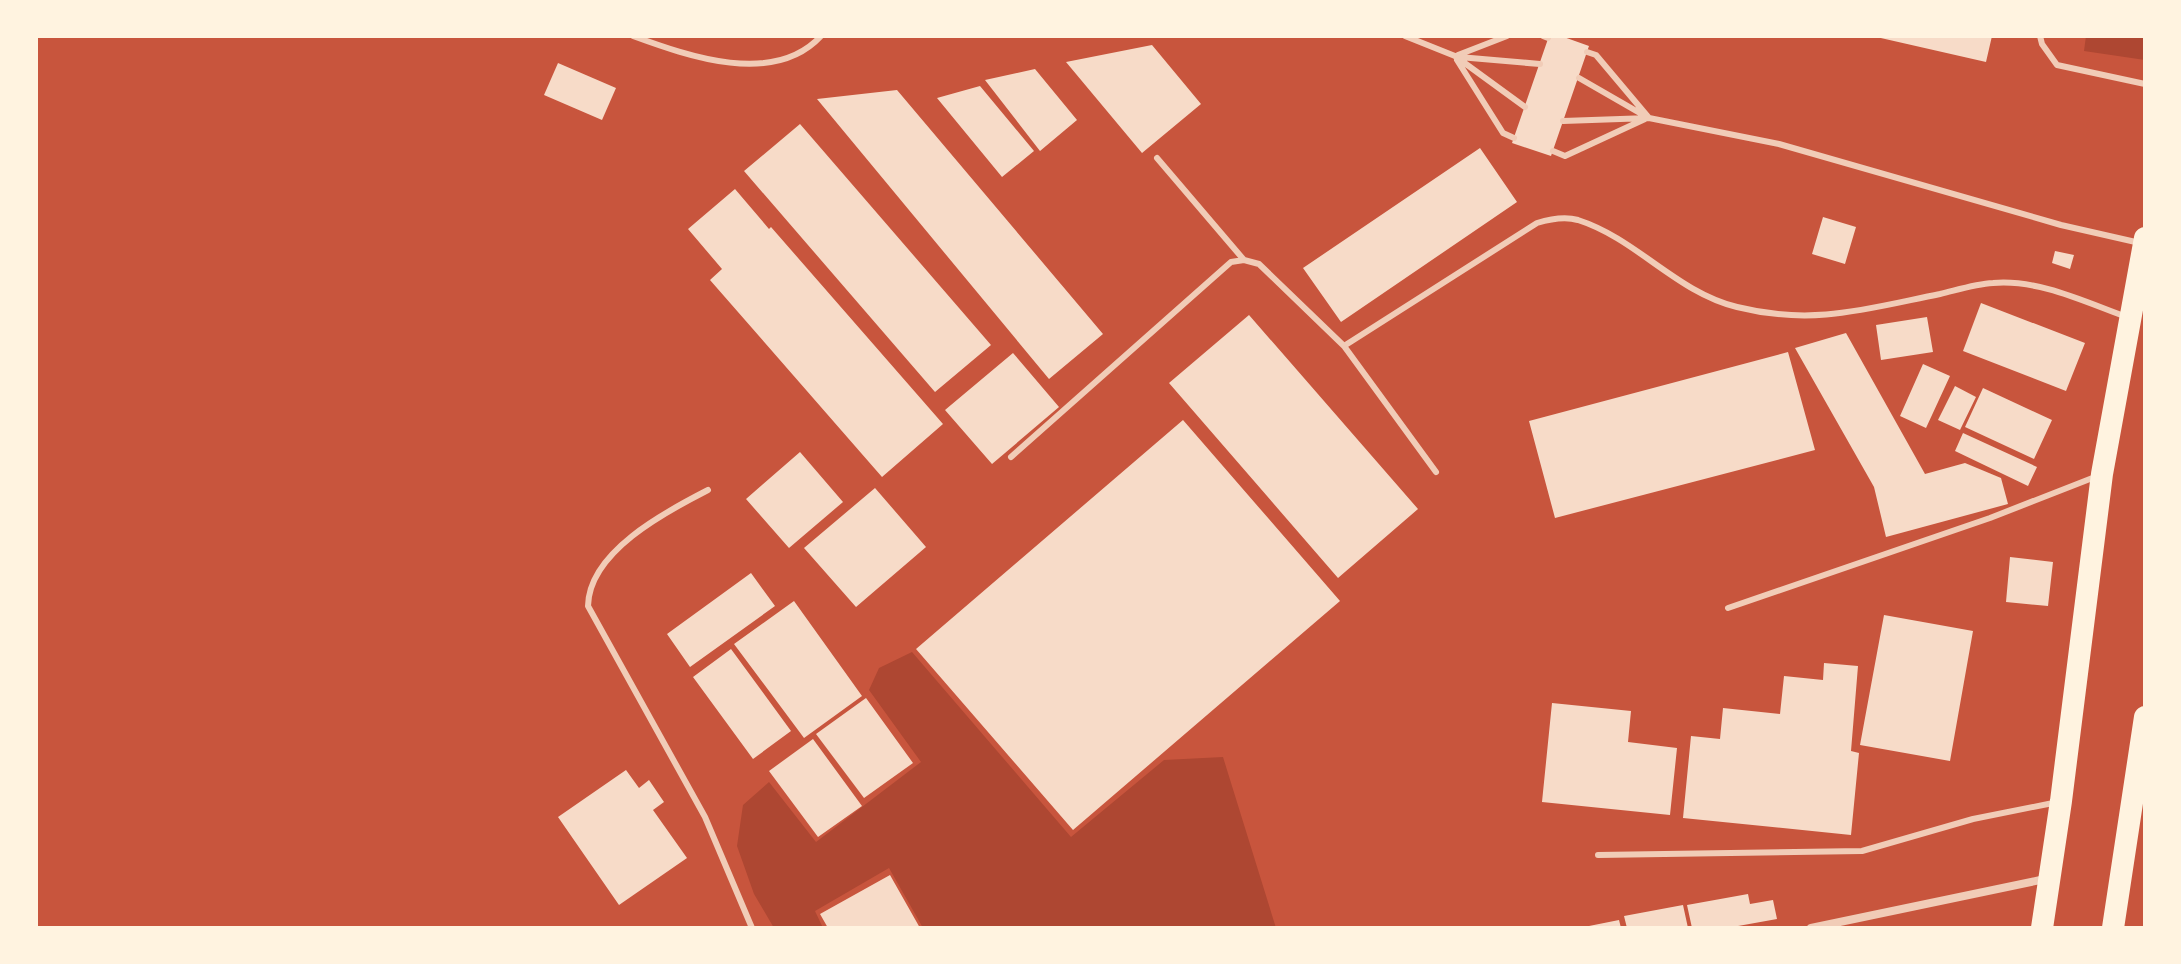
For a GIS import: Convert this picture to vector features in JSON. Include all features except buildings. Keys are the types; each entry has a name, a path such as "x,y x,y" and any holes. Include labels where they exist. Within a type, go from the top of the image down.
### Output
{"highway":[{"path":"2042,928 2102,474 2145,242"},
{"path":"2113,928 2145,717"}],"street":[{"path":"1811,928 2050,878"}],"lane":[{"path":"633,36 676,51 727,61 758,63 788,60 821,36"},
{"path":"1405,36 1455,56 1525,107"},
{"path":"1455,56 1507,36"},
{"path":"2040,36 2057,65 2145,84"},
{"path":"1587,52 1596,55 1649,118"},
{"path":"1455,56 1540,64"},
{"path":"1455,56 1503,133 1514,138"},
{"path":"1579,78 1649,118"},
{"path":"1553,151 1565,156 1649,118"},
{"path":"1563,121 1649,118 1779,144 2061,225 2145,242"},
{"path":"1157,158 1244,260"},
{"path":"1344,346 1537,223 1556,218 1576,219 1615,237 1680,282 1733,306 1781,316 1819,317 1852,313 1993,283 2029,285 2131,318"},
{"path":"1011,457 1231,262 1244,260 1259,264 1344,346 1436,472"},
{"path":"1728,608 1990,518 2102,474"},
{"path":"708,490 669,510 629,539 592,582 588,606 705,817 752,928"},
{"path":"1598,855 1862,851 1973,819 2061,801"}],"shaded area":[{"path":"2086,36 2145,36 2145,60 2084,51"},
{"path":"912,652 1071,837 1164,760 1223,757 1276,928 923,928 889,868 815,911 823,928 774,928 754,894 737,846 743,805 769,782 816,842 921,762 869,690 879,668"}]}
